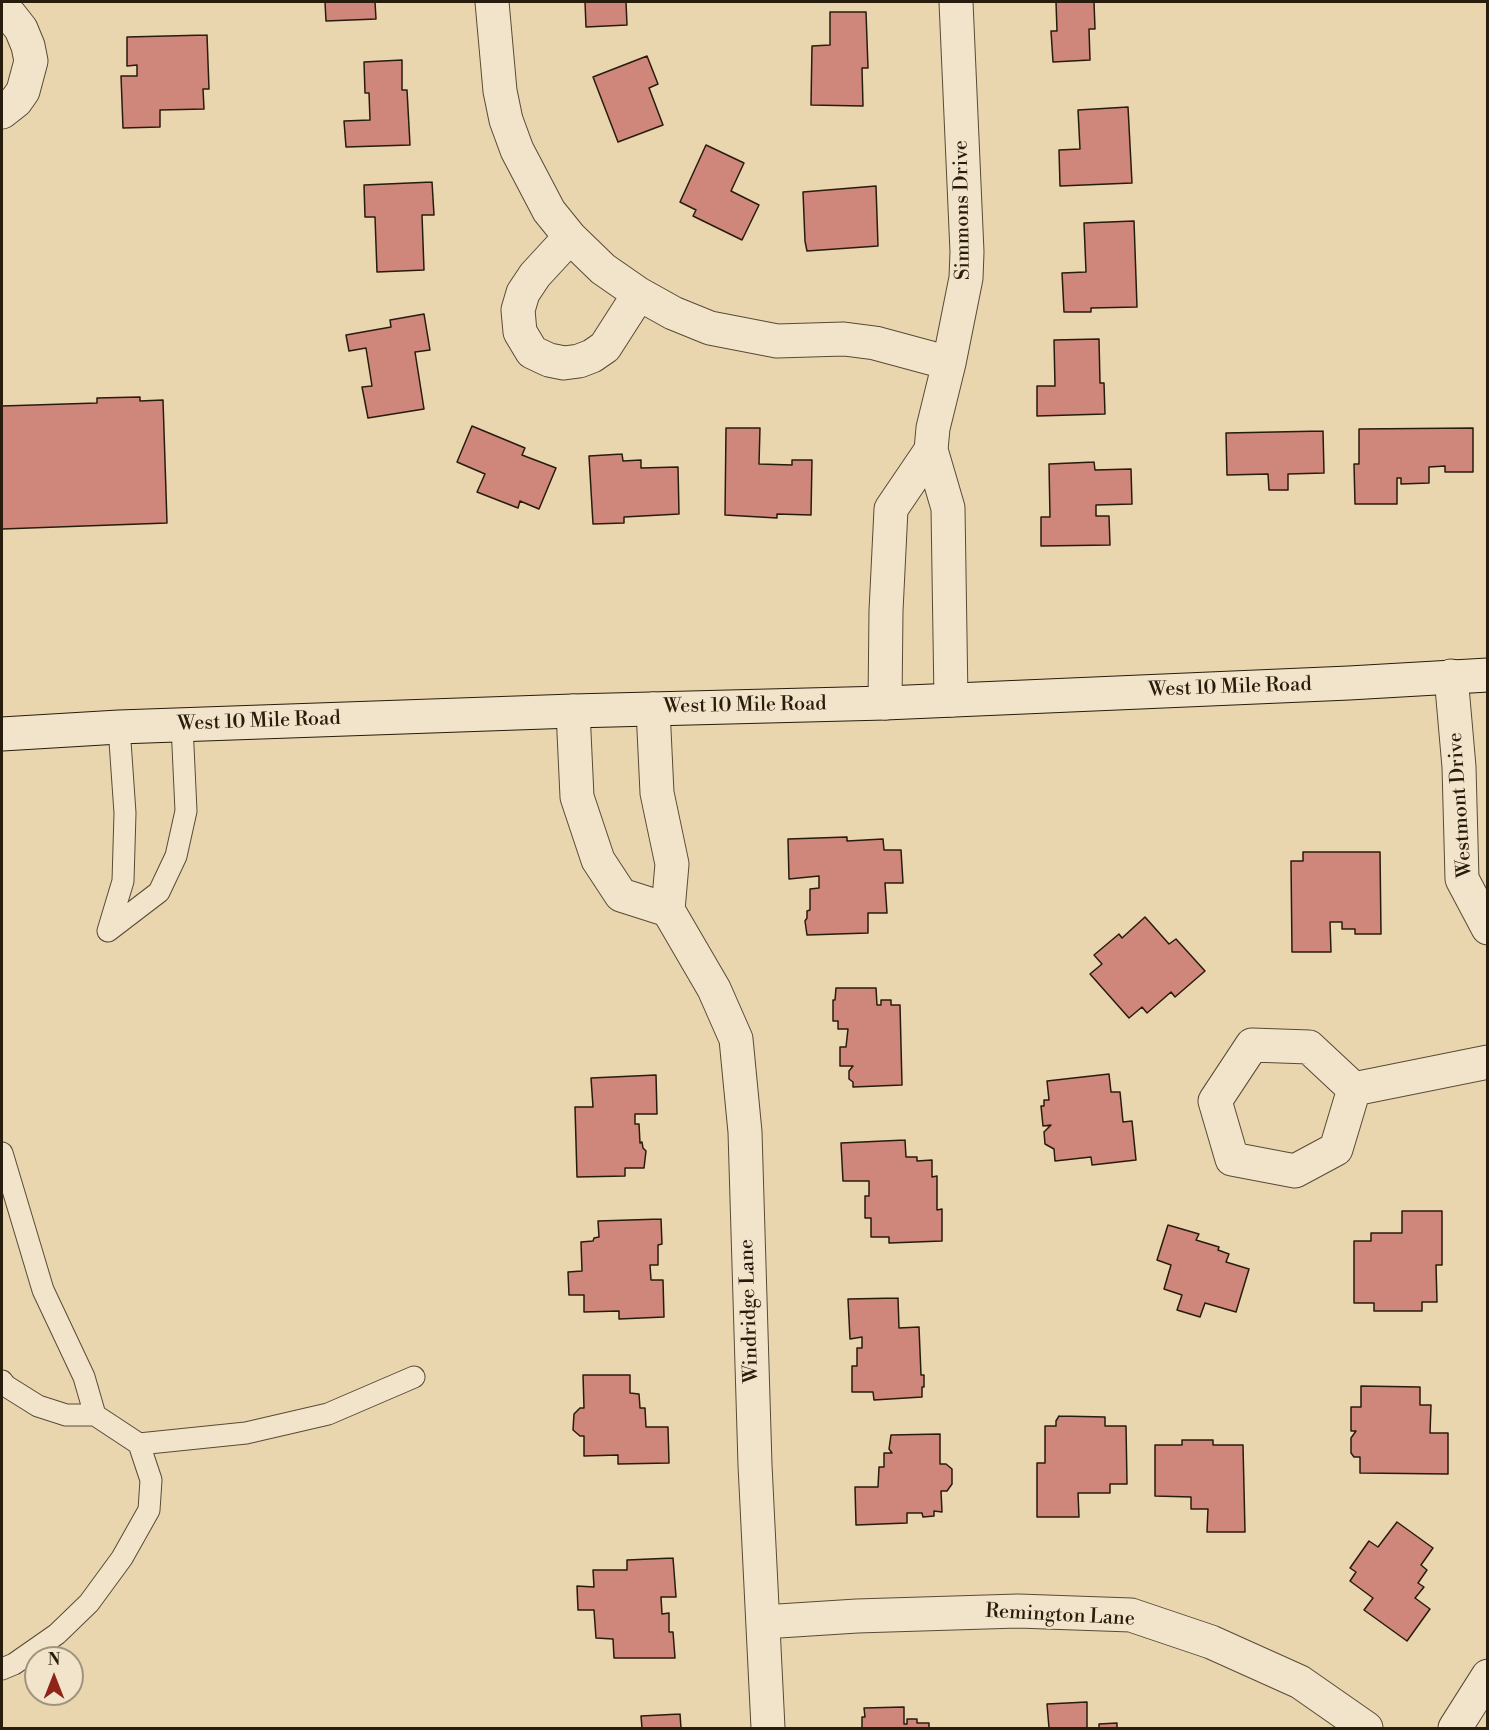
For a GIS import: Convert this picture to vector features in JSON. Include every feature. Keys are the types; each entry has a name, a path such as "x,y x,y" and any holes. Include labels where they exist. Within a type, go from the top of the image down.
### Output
{"street":[{"path":"492,2 495,57 500,91 506,120 517,150 549,211 570,237 603,269 639,294 682,317 710,328 777,341 844,339 875,343 949,363"},
{"name":"Simmons Drive","path":"951,700 948,508 931,450 933,428 964,288 967,252 956,2"},
{"path":"2,10 10,15 21,29 28,45 31,61 23,91 16,101 2,112"},
{"path":"570,237 535,275 523,293 518,310 520,332 532,352 549,360 564,363 579,362 592,356 605,347 639,294"},
{"name":"Simmons Drive","path":"885,703 886,611 891,509 931,450"},
{"name":"West 10 Mile Road","path":"2,734 118,727 653,708 885,703 1488,675"},
{"name":"Westmont Drive","path":"1451,676 1459,767 1462,879 1488,928"},
{"path":"573,711 577,797 598,860 621,895 668,910 672,864 657,793 653,708"},
{"name":"Windridge Lane","path":"668,910 714,989 736,1039 745,1132 755,1465 768,1728"},
{"path":"1252,1045 1309,1047 1354,1089 1336,1149 1295,1171 1232,1159 1215,1101 1252,1045"},
{"path":"1354,1089 1488,1062"},
{"name":"Remington Lane","path":"763,1622 857,1616 1018,1611 1131,1615 1211,1642 1300,1682 1366,1728"},
{"path":"1455,1728 1488,1676"}],"lane":[{"path":"118,727 125,813 123,881 108,931 159,892 176,856 186,811 182,725"},
{"path":"2,1153 43,1290 84,1377 95,1415"},
{"path":"139,1444 246,1433 328,1414 414,1377"},
{"path":"2,1381 6,1386 38,1406 66,1415 95,1415 139,1444 151,1480 149,1510 122,1558 89,1604 57,1634 14,1664 2,1669"}],"building":[{"path":"325,2 375,2 376,19 326,21"},
{"path":"585,2 626,2 627,25 586,27"},
{"path":"1056,2 1094,2 1095,29 1089,29 1090,60 1053,62 1051,31 1057,31"},
{"path":"830,12 866,12 868,68 862,68 863,106 811,105 812,46 830,45"},
{"path":"207,35 209,89 203,89 204,109 160,110 160,127 123,128 121,76 137,76 137,65 127,66 127,37"},
{"path":"647,56 658,84 649,88 663,125 618,142 593,77"},
{"path":"402,60 402,90 407,90 410,145 346,147 344,121 370,120 369,93 365,93 364,62"},
{"path":"1128,107 1132,183 1060,186 1059,150 1080,149 1078,110"},
{"path":"706,145 744,163 731,191 759,205 742,240 693,216 696,210 680,202"},
{"path":"432,182 434,215 422,215 424,270 377,272 375,217 365,217 364,185"},
{"path":"876,186 878,246 807,251 803,192"},
{"path":"1134,221 1137,307 1091,308 1091,312 1064,312 1062,273 1086,272 1084,223"},
{"path":"424,314 430,350 415,352 424,409 368,418 362,387 372,386 366,348 349,351 346,335 391,327 390,320"},
{"path":"1099,339 1100,383 1104,383 1105,414 1037,416 1037,386 1055,386 1054,340"},
{"path":"140,397 140,401 163,400 167,523 2,529 2,406 97,403 97,398"},
{"path":"472,426 525,448 522,455 556,468 539,509 520,501 518,508 477,492 485,474 457,462"},
{"path":"726,428 760,428 759,464 792,465 792,460 812,460 811,515 777,514 777,518 725,515"},
{"path":"1473,428 1473,472 1445,472 1445,466 1429,467 1429,483 1401,484 1401,478 1397,478 1397,504 1355,504 1354,464 1359,464 1359,429"},
{"path":"1323,431 1324,473 1288,474 1288,490 1269,490 1268,474 1227,475 1226,433"},
{"path":"622,454 623,461 641,460 641,468 678,467 679,514 624,517 624,523 593,524 589,456"},
{"path":"1094,462 1095,470 1131,469 1132,504 1096,505 1096,516 1109,516 1110,545 1041,546 1041,517 1050,517 1049,464"},
{"path":"847,837 847,841 883,839 884,850 901,850 903,883 885,883 887,913 868,913 868,933 807,935 805,921 807,911 810,910 810,889 819,888 819,876 789,879 788,839"},
{"path":"1303,852 1380,852 1381,934 1355,934 1355,929 1342,929 1342,922 1330,922 1331,952 1292,952 1291,861 1303,861"},
{"path":"1145,917 1169,944 1176,939 1205,971 1175,997 1171,992 1147,1013 1142,1007 1129,1018 1090,974 1102,964 1094,955 1119,934 1122,938"},
{"path":"836,988 876,988 877,1005 881,1005 881,1000 891,1000 891,1005 900,1005 902,1085 853,1087 853,1082 849,1079 849,1071 853,1066 840,1066 840,1047 846,1047 848,1029 838,1029 838,1021 833,1021 833,1000 835,1000"},
{"path":"1109,1074 1111,1092 1120,1092 1123,1122 1132,1121 1136,1160 1092,1165 1091,1157 1055,1161 1054,1149 1045,1144 1044,1132 1051,1125 1043,1126 1041,1106 1044,1106 1044,1100 1049,1100 1047,1081"},
{"path":"656,1075 657,1114 635,1114 635,1124 639,1124 640,1143 642,1142 646,1151 644,1168 625,1168 625,1176 577,1177 575,1107 593,1107 591,1078"},
{"path":"905,1140 906,1157 917,1157 917,1161 932,1160 932,1177 937,1176 937,1210 942,1209 942,1241 889,1243 889,1237 871,1237 871,1218 865,1218 865,1196 869,1196 869,1181 843,1181 841,1143"},
{"path":"1402,1211 1442,1211 1442,1265 1436,1265 1437,1302 1422,1302 1422,1311 1374,1311 1374,1303 1354,1303 1354,1241 1371,1241 1371,1233 1402,1233"},
{"path":"661,1219 662,1244 658,1245 658,1265 650,1265 651,1280 663,1280 664,1317 619,1319 619,1311 584,1312 584,1295 569,1295 568,1272 582,1271 581,1242 593,1241 594,1238 599,1237 598,1221"},
{"path":"1168,1225 1199,1234 1196,1240 1219,1247 1218,1250 1229,1254 1226,1262 1249,1269 1236,1312 1205,1303 1200,1317 1177,1310 1182,1295 1164,1289 1171,1265 1157,1260"},
{"path":"898,1298 899,1328 919,1327 921,1375 924,1375 922,1397 874,1400 873,1392 852,1392 852,1366 857,1366 857,1348 862,1348 862,1337 850,1339 848,1299"},
{"path":"583,1375 630,1375 630,1393 639,1394 640,1408 645,1408 646,1427 668,1427 669,1463 618,1464 618,1455 584,1456 584,1436 580,1436 573,1430 574,1414 580,1408 584,1408"},
{"path":"1361,1386 1420,1387 1420,1405 1431,1405 1430,1433 1448,1433 1448,1474 1360,1473 1360,1457 1354,1457 1351,1453 1351,1438 1356,1431 1351,1431 1351,1407 1361,1407"},
{"path":"1059,1416 1105,1417 1105,1426 1126,1426 1127,1484 1110,1484 1110,1493 1078,1493 1079,1517 1037,1517 1037,1463 1045,1463 1045,1426 1056,1426"},
{"path":"940,1434 940,1464 946,1464 952,1469 952,1484 947,1491 941,1491 942,1512 934,1511 934,1516 923,1517 922,1513 907,1513 907,1523 856,1525 855,1487 878,1487 879,1467 884,1467 884,1453 892,1453 889,1449 891,1435"},
{"path":"1182,1440 1213,1440 1213,1445 1243,1445 1245,1532 1207,1532 1208,1509 1191,1509 1191,1497 1155,1496 1155,1445 1182,1445"},
{"path":"1397,1522 1433,1548 1421,1565 1427,1570 1418,1583 1424,1587 1415,1598 1430,1609 1407,1641 1364,1610 1373,1598 1350,1581 1356,1572 1350,1568 1369,1541 1378,1547"},
{"path":"673,1558 676,1597 661,1597 662,1614 669,1613 669,1632 673,1632 675,1658 614,1658 613,1639 596,1638 594,1610 578,1610 577,1586 594,1587 593,1570 627,1570 627,1560"},
{"path":"1087,1702 1087,1728 1049,1728 1047,1704"},
{"path":"904,1707 904,1724 907,1724 907,1719 917,1719 917,1723 929,1723 929,1728 862,1728 862,1717 865,1717 864,1708"},
{"path":"680,1714 681,1728 642,1728 641,1716"},
{"path":"1117,1723 1117,1728 1099,1728 1099,1724"}]}
